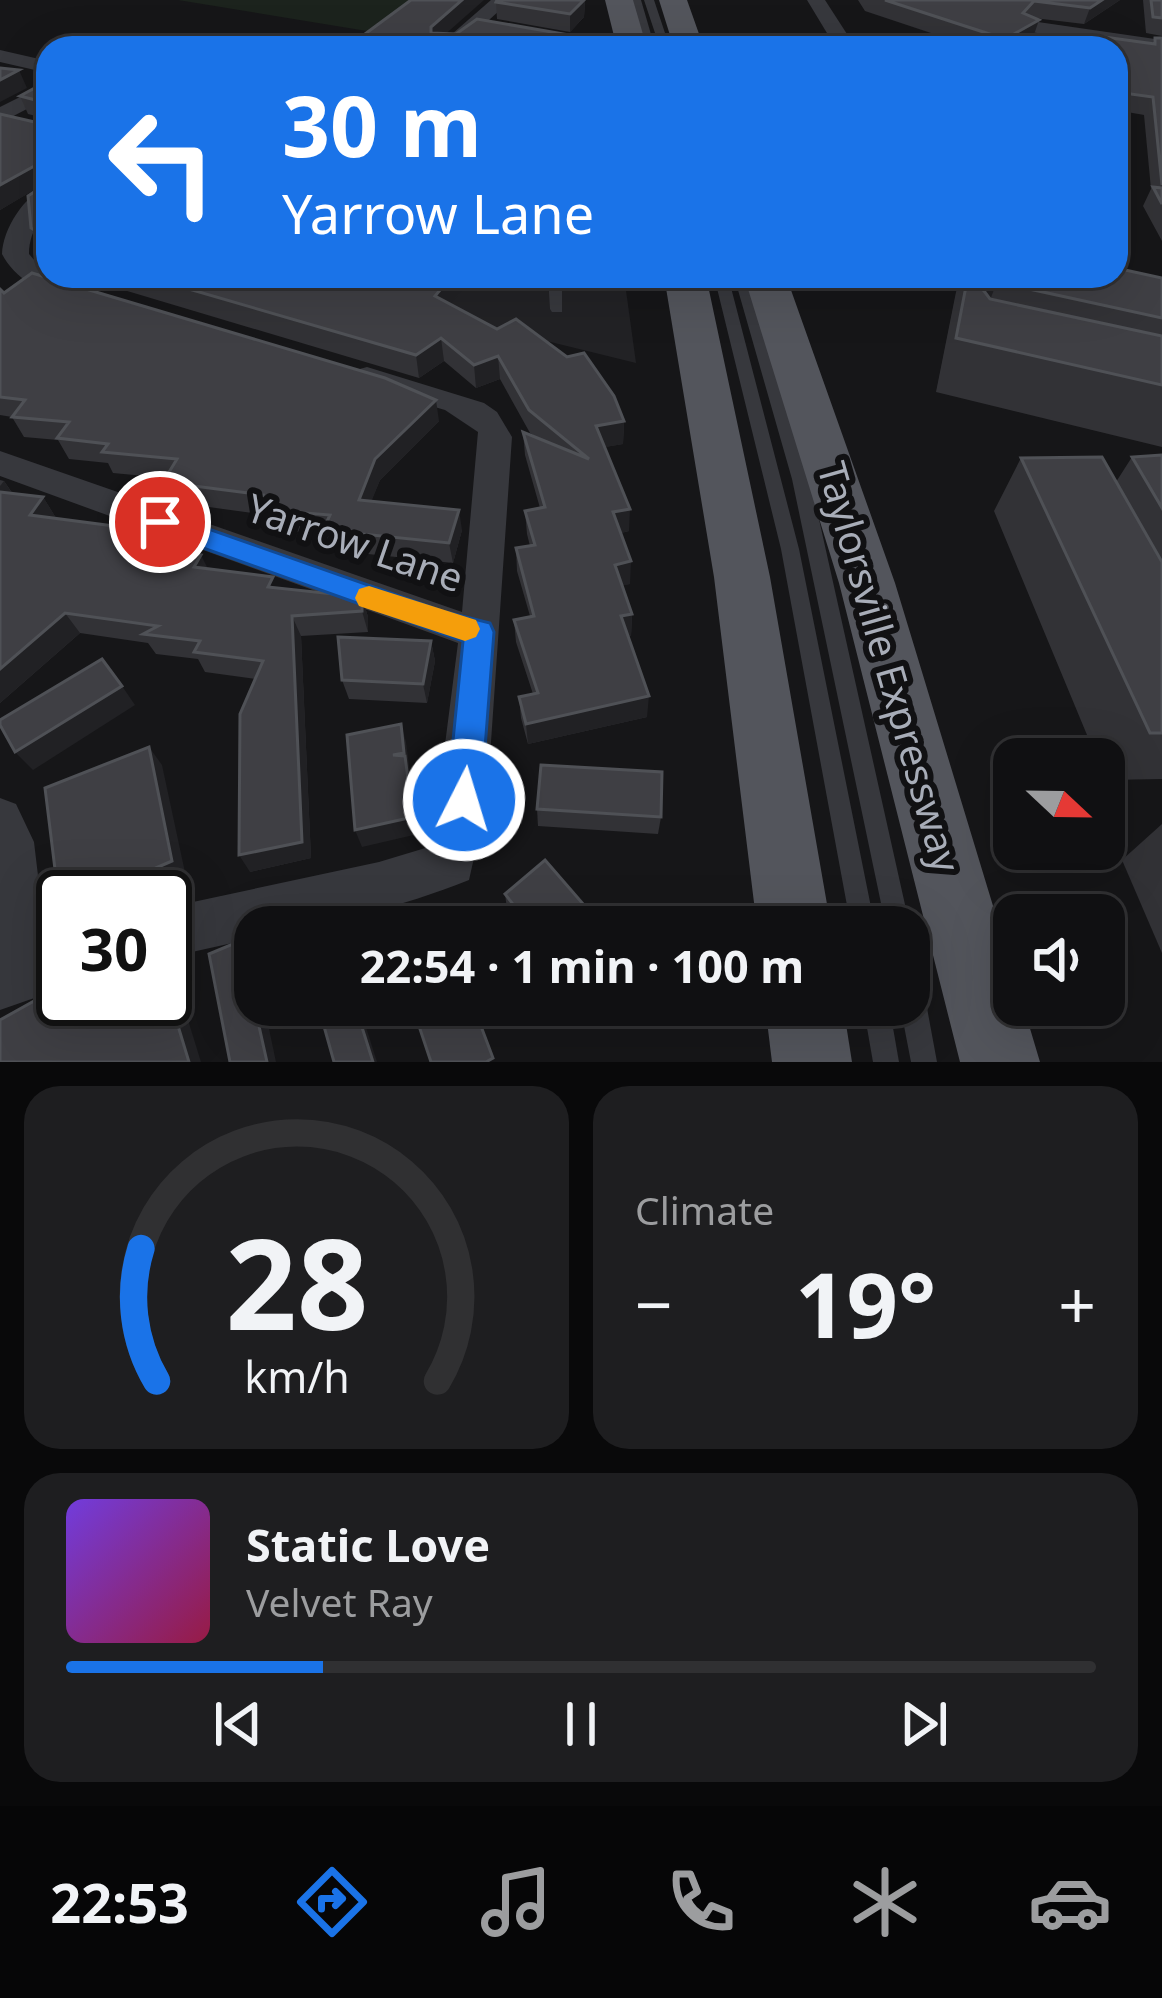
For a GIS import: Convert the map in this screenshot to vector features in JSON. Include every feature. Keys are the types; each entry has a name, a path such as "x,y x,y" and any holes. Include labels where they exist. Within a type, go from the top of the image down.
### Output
{"main road":[{"path":"620,0 629,36"},
{"path":"673,0 685,36"},
{"path":"687,288 728,494 791,906"},
{"name":"Taylorsville Expressway","path":"769,288 874,605 1000,1062"},
{"path":"807,1026 812,1062"}],"street":[{"path":"460,36 502,0"},
{"path":"815,0 838,36"},
{"path":"472,25 507,32"},
{"path":"1031,27 1093,36"},
{"path":"1128,41 1162,46"},
{"path":"0,56 36,64"},
{"path":"0,118 36,96"},
{"path":"0,118 32,127"},
{"path":"36,204 10,227 4,243 12,267 36,280"},
{"path":"64,288 103,299"},
{"path":"192,927 379,886 452,863 464,800 494,430 464,406 342,369"},
{"name":"Yarrow Lane","path":"0,463 419,616 479,632"},
{"path":"0,820 11,842 29,974"}],"lane":[{"path":"636,0 646,36"},
{"path":"650,0 661,36"},
{"path":"556,288 557,309"},
{"path":"724,288 790,549 859,906"},
{"path":"745,288 801,479 893,906"},
{"path":"880,1026 886,1062"},
{"path":"917,1026 924,1062"}],"shaded area":[{"path":"178,0 425,0 379,33"},
{"path":"332,288 626,288 636,363"}],"building":[{"path":"411,0 462,0 431,27 431,33 456,34 477,19 575,36 362,36"},
{"path":"497,0 584,0 570,14"},
{"path":"885,0 1102,0 1090,8 1034,1 1023,13 1039,20 1010,36 996,36"},
{"path":"1151,0 1162,0 1162,18 1153,17"},
{"path":"1155,38 1162,38 1162,185 1153,97 1128,94 1128,40 1155,44"},
{"path":"0,68 19,70 0,80"},
{"path":"36,87 36,100 20,96"},
{"path":"0,114 36,122 36,165 0,185"},
{"path":"36,191 36,231 31,228 28,196"},
{"path":"1128,271 1162,278 1162,318 1024,288 1128,288"},
{"path":"32,273 36,288 82,288 385,378 436,400 375,459 359,500 459,510 449,543 323,530 330,515 257,509 263,495 163,482 177,459 102,452 108,444 57,438 69,422 12,417 25,400 0,397 0,289 4,293"},
{"path":"185,288 442,288 435,296 497,329 516,319 567,357 584,353 614,396 624,421 596,426 630,509 613,512 631,561 615,565 632,614 621,616 649,696 526,724 519,697 538,693 514,620 534,616 516,548 535,545 525,511 545,507 523,432 589,459 529,410 498,356 474,365 441,338 416,355"},
{"path":"966,288 988,288 984,291 990,299 1162,336 1162,385 956,338"},
{"path":"1162,455 1162,508 1132,457"},
{"path":"1102,457 1162,562 1162,733 1150,733 1021,458"},
{"path":"0,492 43,497 30,515 152,531 141,548 201,555 194,567 273,577 268,587 362,597 362,611 292,616 302,842 239,855 240,714 263,661 194,652 200,641 143,634 158,626 65,613 0,669"},
{"path":"338,637 431,641 423,684 342,680"},
{"path":"102,659 122,686 15,752 0,720"},
{"path":"401,724 404,753 393,755 405,756 413,817 355,830 347,735"},
{"path":"149,747 172,861 151,870 55,870 45,788"},
{"path":"541,765 662,772 661,817 537,809"},
{"path":"545,860 585,906 514,906 505,894"},
{"path":"234,944 234,1026 259,1026 267,1062 230,1062 209,954"},
{"path":"36,1000 36,1026 178,1026 189,1062 0,1062 0,1020"},
{"path":"324,1026 362,1026 373,1062 334,1062"},
{"path":"419,1026 481,1026 493,1058 486,1062 431,1062"}],"slow traffic":[{"path":"369,598 465,629"}],"route":[{"path":"160,522 440,623 479,632 464,800"}]}
